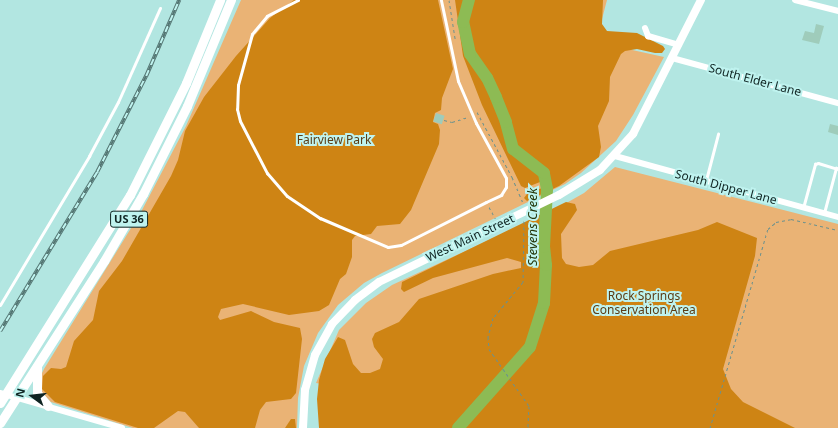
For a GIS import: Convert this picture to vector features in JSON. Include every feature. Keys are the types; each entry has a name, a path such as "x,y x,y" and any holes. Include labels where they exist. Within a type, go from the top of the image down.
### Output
{"main road":[{"name":"US 36","path":"0,403 3,394 130,195 186,83 220,0"},
{"name":"US 36","path":"0,423 104,261 143,194 188,106 231,0"},
{"path":"38,364 37,393 48,406"}],"street":[{"name":"West Main Street","path":"303,428 305,390 315,355 332,324 355,300 379,282 559,195 583,182 615,156 632,134 701,0"},
{"path":"795,0 838,11"},
{"path":"645,28 648,36 679,45"},
{"name":"South Elder Lane","path":"672,58 838,103"},
{"name":"South Dipper Lane","path":"615,156 838,217"},
{"path":"3,394 122,428"}],"lane":[{"path":"298,0 266,16 260,22 247,46 238,85 237,109 246,133 267,173 286,196 320,218 388,247 401,244 504,192 506,178 472,115 457,79 441,0"},
{"path":"0,305 85,163 118,102 160,8"},
{"path":"706,182 718,134"},
{"path":"803,208 815,164 818,163 837,169 824,213"}],"path":[{"path":"449,0 455,42"},
{"path":"476,110 517,186 524,206"},
{"path":"444,120 452,122 472,115"},
{"path":"486,202 496,218"},
{"path":"525,219 523,282 499,309 489,326 490,349 529,406 528,428"},
{"path":"710,428 768,229 776,222 791,219 838,230"}],"green space":[{"name":"Fairview Park","path":"241,0 607,0 596,42 664,57 633,115 616,141 581,173 565,184 382,273 364,283 338,305 318,333 304,366 298,398 297,428 133,428 51,402 41,392 40,377 141,212 186,126"},
{"name":"Fairview Park","path":"294,0 438,0 453,69 442,98 441,110 435,113 433,122 438,124 440,130 439,144 411,210 400,224 377,226 371,234 355,236 352,240 352,257 346,274 340,279 329,305 319,311 289,315 243,304 221,309 218,317 220,320 251,311 274,322 300,328 302,339 296,393 291,399 266,402 260,410 255,428 199,428 185,412 178,411 154,428 138,428 55,402 42,389 43,376 51,368 61,369 66,367 74,341 93,320 99,291 122,261 171,176 178,160 185,131 204,97 236,56 270,18"},
{"path":"455,0 603,0 602,24 607,31 637,33 663,46 665,49 662,53 637,49 625,51 621,54 610,77 609,101 598,126 601,147 599,157 559,186 527,201 524,198 527,194 542,188 540,182 525,188 521,186 482,105 463,56"},
{"name":"Rock Springs Conservation Area","path":"615,167 838,224 838,428 339,428 339,387 316,383 339,330 366,303 392,285 554,210 584,193"},
{"name":"Rock Springs Conservation Area","path":"566,202 575,204 577,210 561,234 562,258 566,264 579,267 593,265 610,251 698,230 717,222 757,238 755,256 723,369 731,389 743,402 795,428 319,428 317,399 319,380 325,359 338,337 345,340 353,364 361,373 370,373 380,369 383,359 374,347 372,339 375,333 399,322 419,299 493,274 521,268 521,262 507,258 433,278 404,292 401,289 402,282"},
{"path":"291,419 295,419 296,428 285,428"}],"building":[{"path":"816,24 824,26 819,44 802,40 805,31 814,33"},
{"path":"436,113 445,116 442,124 433,122"},
{"path":"830,124 838,126 838,135 828,132"}],"waterway":[{"name":"Stevens Creek","path":"458,428 530,347 544,303 546,265 544,247 547,189 544,173 513,149 506,122 496,97 487,78 470,54 463,22 469,0"}],"railway":[{"path":"0,331 97,172 146,76 179,0"}]}
